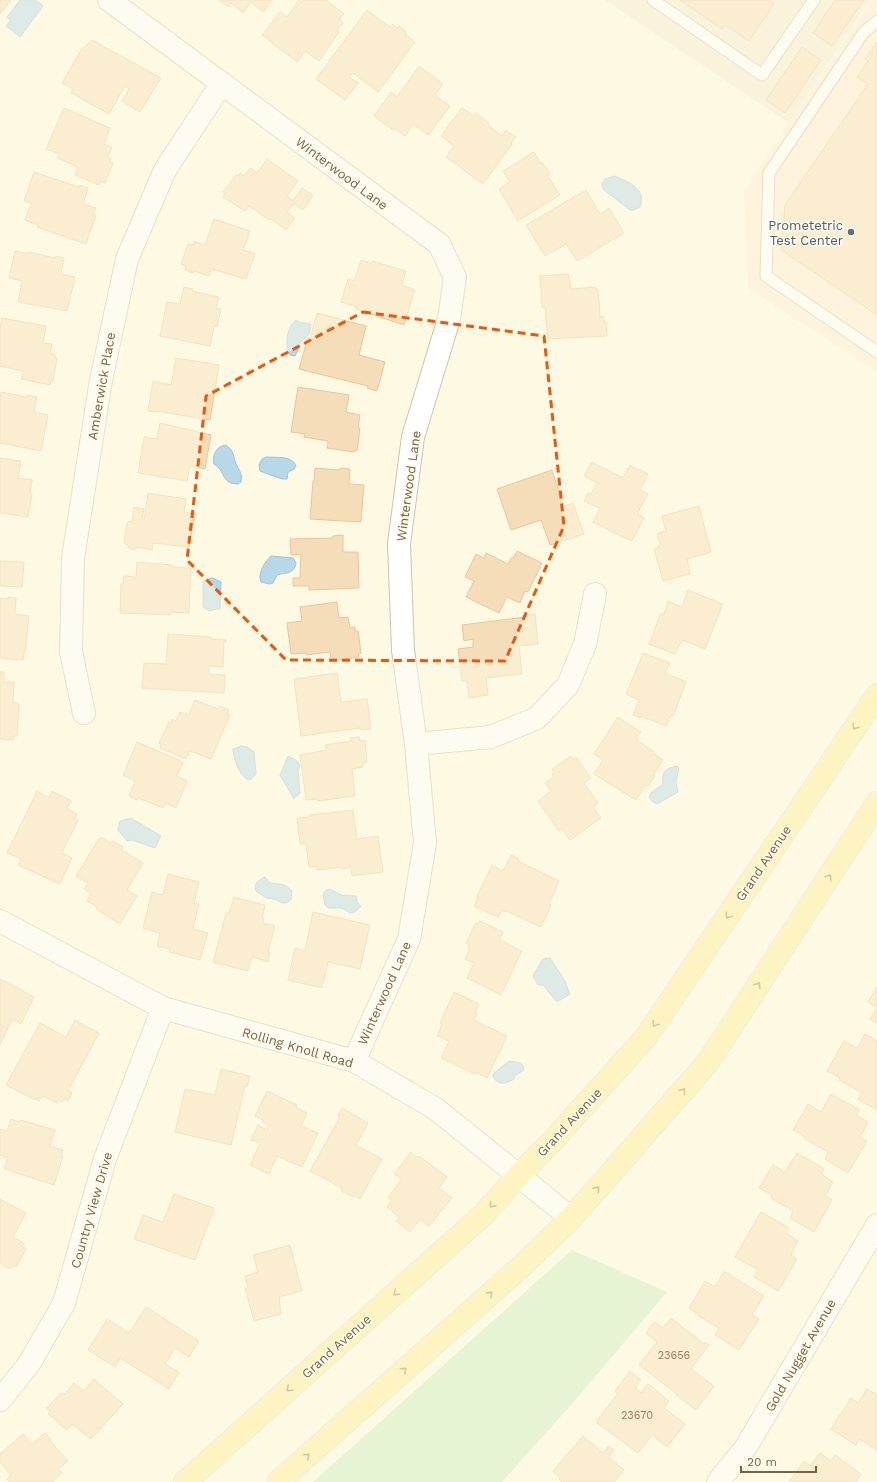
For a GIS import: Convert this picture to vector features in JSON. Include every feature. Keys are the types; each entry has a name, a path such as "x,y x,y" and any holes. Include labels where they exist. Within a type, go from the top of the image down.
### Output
{"main road":[{"name":"Grand Avenue","path":"185,1482 484,1214 646,1037 877,695"},
{"path":"278,1482 522,1265 571,1218 708,1062 877,803"}],"street":[{"name":"Winterwood Lane","path":"109,0 438,244 455,277 449,319 413,437 399,544 403,650 416,744 425,843 409,939 354,1061"},
{"name":"Amberwick Place","path":"84,713 71,652 73,558 101,380 127,258 165,170 222,83"},
{"path":"416,744 491,737 537,718 568,685 585,644 595,594"},
{"name":"Rolling Knoll Road","path":"0,921 163,1008 354,1061 436,1109 571,1218"},
{"name":"Country View Drive","path":"0,1400 29,1364 64,1303 105,1159 163,1008"},
{"name":"Gold Nugget Avenue","path":"718,1482 746,1448 877,1225"}],"lane":[{"path":"653,0 762,75 814,0"},
{"path":"877,21 864,32 769,173 766,276 877,352"}],"highlighted area":[{"path":"363,312 544,336 564,526 505,661 286,660 187,560 206,396"}],"shaded area":[{"path":"605,0 870,0 789,123"},
{"path":"872,0 877,0 877,372 748,288 744,190"}],"green space":[{"path":"572,1250 667,1292 571,1405 502,1482 313,1482"}],"water":[{"path":"20,0 36,0 43,6 20,37 6,26 11,20 7,17"},
{"path":"614,176 631,184 639,191 642,201 640,207 630,210 603,189 602,184 605,179"},
{"path":"296,320 311,324 309,334 299,344 295,356 290,355 288,351 287,336 290,327"},
{"path":"225,445 230,448 241,474 241,482 238,484 226,480 218,467 214,464 215,452"},
{"path":"266,457 279,457 291,460 296,466 288,472 287,479 282,479 260,471 259,465 262,459"},
{"path":"271,556 293,558 296,563 293,570 277,575 273,583 269,584 261,582 260,575 264,565"},
{"path":"212,578 221,582 220,609 210,611 203,607 203,581"},
{"path":"241,746 247,747 254,752 256,774 250,780 241,773 234,758 233,749"},
{"path":"288,756 296,760 300,766 298,770 300,793 294,799 280,775"},
{"path":"677,766 679,768 676,782 678,792 657,804 653,802 649,797 651,793 663,784 663,776 665,771"},
{"path":"131,818 161,836 155,848 132,840 127,841 118,830 120,821"},
{"path":"265,877 270,883 282,884 289,888 292,891 291,900 286,903 282,903 275,899 266,898 256,891 255,886 257,882"},
{"path":"330,889 341,895 356,896 357,902 361,906 355,912 350,913 342,908 328,908 325,905 323,894 326,890"},
{"path":"550,958 565,981 570,994 557,1002 543,985 538,985 533,976 543,959"},
{"path":"509,1061 521,1063 524,1070 514,1076 514,1079 508,1082 500,1083 495,1080 493,1074"}],"building":[{"path":"0,0 11,0 0,14"},
{"path":"219,0 272,0 263,12 251,2 243,13 231,3 228,7"},
{"path":"299,0 301,2 303,0 326,0 344,14 339,20 343,23 337,30 339,32 319,61 305,51 297,62 262,35 280,12 287,17"},
{"path":"680,0 769,0 774,4 749,41 725,25 722,29"},
{"path":"835,0 864,0 832,46 813,33"},
{"path":"367,10 390,27 393,24 397,28 399,26 407,32 405,34 415,42 378,92 353,73 349,77 358,83 345,100 316,79"},
{"path":"92,40 161,78 140,112 122,101 129,89 125,86 109,114 71,93 73,89 62,83 81,50"},
{"path":"877,42 877,315 781,250 785,205 868,84 857,77 868,61 865,59"},
{"path":"802,47 821,60 785,113 766,100"},
{"path":"419,66 443,84 435,95 450,106 428,135 413,124 405,136 395,128 393,130 374,116 391,92 397,97"},
{"path":"64,108 110,128 104,144 112,147 108,157 111,158 109,161 113,163 105,183 101,181 99,185 75,175 78,167 57,158 59,154 46,149"},
{"path":"462,108 474,116 476,113 502,136 506,130 516,137 483,184 446,157 454,146 441,136"},
{"path":"534,152 541,164 543,163 550,174 547,175 560,195 518,221 499,189 510,182 503,171"},
{"path":"267,159 298,181 287,196 293,201 302,188 313,195 303,210 294,204 287,212 295,218 286,230 249,206 245,211 223,197 225,194 223,192 236,175 238,176 240,173 244,176 250,168 257,173"},
{"path":"34,172 79,187 79,185 88,188 83,204 96,208 93,215 96,216 86,244 37,227 38,225 25,220 31,203 24,201"},
{"path":"586,190 600,214 609,208 624,233 577,261 566,244 545,256 526,225"},
{"path":"214,219 250,231 243,250 255,254 246,279 211,269 209,276 194,271 193,273 185,270 186,266 181,264 188,244 193,245 194,241 205,245"},
{"path":"15,251 29,254 29,252 55,258 55,256 64,258 61,274 75,277 67,311 18,302 22,281 9,278"},
{"path":"361,260 371,263 372,261 406,271 402,285 415,290 404,325 356,309 357,307 341,302 348,279 354,281"},
{"path":"568,274 571,289 595,287 595,289 598,289 600,317 603,316 604,322 606,322 607,336 548,339 545,308 542,308 540,276"},
{"path":"184,287 193,289 192,291 219,297 216,308 221,309 217,327 214,326 210,346 160,336 167,302 180,304"},
{"path":"317,313 366,326 359,355 385,362 377,391 367,388 368,386 299,369 308,337 310,338"},
{"path":"2,318 46,326 43,343 52,344 50,354 55,354 55,358 57,358 53,381 51,381 50,385 21,379 23,371 0,366 0,327"},
{"path":"176,358 219,365 210,420 148,411 153,381 171,385"},
{"path":"298,387 349,395 346,412 360,415 357,451 355,450 354,452 327,448 328,441 304,437 305,434 291,432"},
{"path":"1,392 27,397 28,395 37,397 34,412 48,415 41,451 0,443"},
{"path":"160,423 211,435 205,469 190,466 187,481 138,473 144,437 157,439"},
{"path":"0,458 21,461 18,478 32,480 30,494 32,494 28,517 0,513"},
{"path":"592,462 623,478 630,465 648,474 640,490 648,494 637,514 644,518 632,541 593,522 600,508 584,501 588,493 591,494 597,483 584,476"},
{"path":"315,468 340,470 340,468 350,469 349,484 364,485 361,522 310,519"},
{"path":"552,470 564,506 573,503 584,534 550,545 541,520 511,530 497,489"},
{"path":"148,493 186,499 184,512 195,514 189,547 153,543 152,550 136,547 136,550 128,548 128,545 124,543 127,523 129,521 132,522 134,507 144,509 142,519 144,520"},
{"path":"699,506 711,552 687,559 690,574 663,581 654,549 658,548 658,545 660,545 657,534 666,531 662,516"},
{"path":"343,535 343,552 358,552 359,588 309,590 309,586 293,586 293,578 300,578 301,554 291,555 290,539 333,538 333,536"},
{"path":"517,551 542,563 528,592 525,591 520,603 507,597 499,613 466,597 474,581 465,577 476,554 484,558 486,553 508,564"},
{"path":"0,561 24,562 22,587 0,586"},
{"path":"137,562 191,568 189,613 171,612 171,615 120,613 121,584 123,584 124,576 136,577"},
{"path":"688,590 723,604 705,649 682,640 675,654 649,644 661,613 664,614 668,601 682,607"},
{"path":"8,597 16,598 15,614 29,616 23,660 0,658 0,598 8,599"},
{"path":"337,602 339,618 348,617 350,628 355,627 355,631 358,631 361,653 358,654 359,657 331,661 330,652 306,655 306,653 291,654 287,623 302,621 300,607"},
{"path":"535,614 538,644 519,646 522,674 486,678 488,695 469,698 467,681 462,681 458,649 473,647 473,639 464,641 462,625 525,617 525,615"},
{"path":"168,634 211,637 211,639 226,640 226,642 224,642 223,667 209,666 209,674 225,675 224,693 142,688 144,663 166,664"},
{"path":"643,653 670,663 665,673 686,682 673,716 671,715 666,726 641,716 641,718 633,715 639,700 626,694"},
{"path":"0,672 4,672 4,682 14,682 13,702 19,704 17,736 14,736 14,740 0,739"},
{"path":"337,673 341,702 367,699 371,729 361,730 360,728 301,736 294,679"},
{"path":"195,700 218,709 220,706 229,710 227,713 230,715 211,759 190,751 186,759 160,748 161,744 159,743 169,722 171,723 172,719 176,721 180,712 189,715"},
{"path":"618,717 641,732 636,738 638,739 637,740 663,760 653,775 655,776 648,786 646,785 636,800 594,774 603,760 594,754"},
{"path":"359,737 360,741 365,740 367,762 363,763 363,767 352,769 355,796 318,801 318,799 306,800 300,755 326,750 325,745 351,741 350,738"},
{"path":"137,742 183,762 177,776 187,781 176,808 165,803 163,808 129,796 135,781 123,775"},
{"path":"571,756 573,759 576,757 591,778 584,783 598,803 593,807 601,818 570,840 562,829 559,831 538,801 551,791 545,783 554,777 552,774 554,773 552,769"},
{"path":"37,791 49,798 52,791 71,801 67,808 77,814 75,819 78,820 62,853 72,858 60,884 18,865 21,859 7,853"},
{"path":"353,810 357,839 378,836 383,872 352,876 350,865 349,868 341,869 341,867 317,870 317,866 309,867 306,844 300,844 297,818"},
{"path":"100,837 123,847 122,850 143,863 127,890 137,896 120,924 96,909 97,907 87,901 91,893 84,889 88,883 76,876"},
{"path":"511,855 519,859 518,861 559,881 549,904 551,905 541,927 506,911 505,912 502,910 498,917 474,906 478,898 476,898 492,865 503,871"},
{"path":"168,874 199,882 194,903 199,904 193,929 208,933 200,960 169,952 170,949 157,946 160,933 143,928 152,892 163,895"},
{"path":"234,897 265,905 262,918 264,919 263,923 275,926 268,952 270,953 268,962 252,957 248,971 213,962 226,913 229,913"},
{"path":"313,912 370,925 360,969 328,962 322,988 288,980 295,948 305,951"},
{"path":"480,921 503,932 500,940 522,951 501,995 467,978 474,963 465,959 470,949 468,948 469,945 466,943 476,923 478,924"},
{"path":"0,979 34,997 21,1024 12,1019 0,1045"},
{"path":"877,987 877,1008 868,1002"},
{"path":"454,992 479,1004 474,1020 507,1036 487,1078 441,1058 449,1041 437,1036 442,1024 440,1023"},
{"path":"877,1008 877,1023 870,1019"},
{"path":"75,1020 99,1033 68,1091 72,1093 68,1101 64,1099 62,1102 59,1100 57,1103 42,1096 39,1101 36,1099 35,1100 6,1085 40,1023 66,1037"},
{"path":"865,1034 877,1041 877,1110 858,1099 862,1093 839,1080 840,1078 827,1071 844,1041 857,1048"},
{"path":"221,1069 250,1076 247,1087 245,1086 231,1145 175,1132 185,1089 215,1095"},
{"path":"267,1091 297,1105 296,1107 307,1113 301,1126 318,1133 302,1167 277,1156 269,1174 250,1165 260,1143 251,1140 258,1125 267,1130 269,1125 262,1122 263,1120 255,1116"},
{"path":"831,1094 860,1110 856,1115 868,1122 860,1137 867,1141 848,1173 825,1159 828,1152 805,1139 805,1137 793,1130 808,1104 821,1112"},
{"path":"342,1108 368,1123 356,1145 382,1159 360,1199 354,1195 353,1197 341,1191 342,1188 310,1171 340,1117 338,1116"},
{"path":"11,1119 20,1122 21,1120 55,1130 50,1146 63,1150 61,1156 63,1156 54,1185 4,1169 8,1158 0,1155 0,1129 7,1131"},
{"path":"411,1152 417,1157 419,1156 447,1177 439,1188 452,1198 429,1226 420,1219 410,1232 396,1221 399,1217 387,1207 392,1200 388,1197 402,1179 394,1174"},
{"path":"797,1153 824,1169 821,1174 833,1182 825,1196 832,1200 814,1232 790,1218 793,1211 771,1198 772,1195 759,1188 773,1165 785,1172"},
{"path":"174,1194 214,1208 195,1260 134,1239 143,1215 163,1222"},
{"path":"0,1199 26,1213 13,1237 24,1243 22,1246 26,1249 16,1267 12,1266 10,1269 2,1265 0,1262"},
{"path":"761,1212 789,1228 786,1233 798,1241 791,1255 797,1259 778,1291 754,1277 758,1270 735,1257"},
{"path":"290,1245 302,1291 279,1297 281,1314 254,1321 245,1288 248,1288 245,1276 258,1272 253,1255"},
{"path":"724,1271 764,1296 752,1315 759,1319 739,1350 715,1335 719,1328 697,1315 698,1314 689,1308 705,1281 715,1287"},
{"path":"146,1307 199,1341 189,1357 175,1348 165,1364 179,1372 169,1389 120,1358 115,1367 88,1350 107,1319 129,1333"},
{"path":"671,1318 704,1344 705,1342 709,1345 691,1369 714,1386 696,1410 639,1365 657,1342 646,1333 654,1322 663,1328"},
{"path":"630,1371 641,1380 635,1388 641,1393 648,1384 669,1401 664,1408 685,1424 667,1447 652,1435 638,1453 596,1422 618,1393 615,1391"},
{"path":"94,1379 123,1404 91,1439 72,1424 67,1430 48,1414 50,1411 47,1408 61,1393 65,1394 74,1383 84,1391"},
{"path":"867,1389 877,1395 877,1450 859,1439 856,1445 831,1429 851,1398 858,1403"},
{"path":"45,1433 51,1439 50,1441 68,1461 58,1469 62,1473 52,1482 9,1482 7,1479 11,1475 0,1462 0,1454 23,1434 32,1444"},
{"path":"583,1436 603,1453 609,1446 614,1450 609,1457 624,1470 614,1482 562,1482 553,1471"},
{"path":"820,1453 831,1461 835,1455 861,1474 856,1482 789,1482 804,1461 810,1466"}],"place":[{"name":"Prometetric Test Center","path":"851,232"}]}
